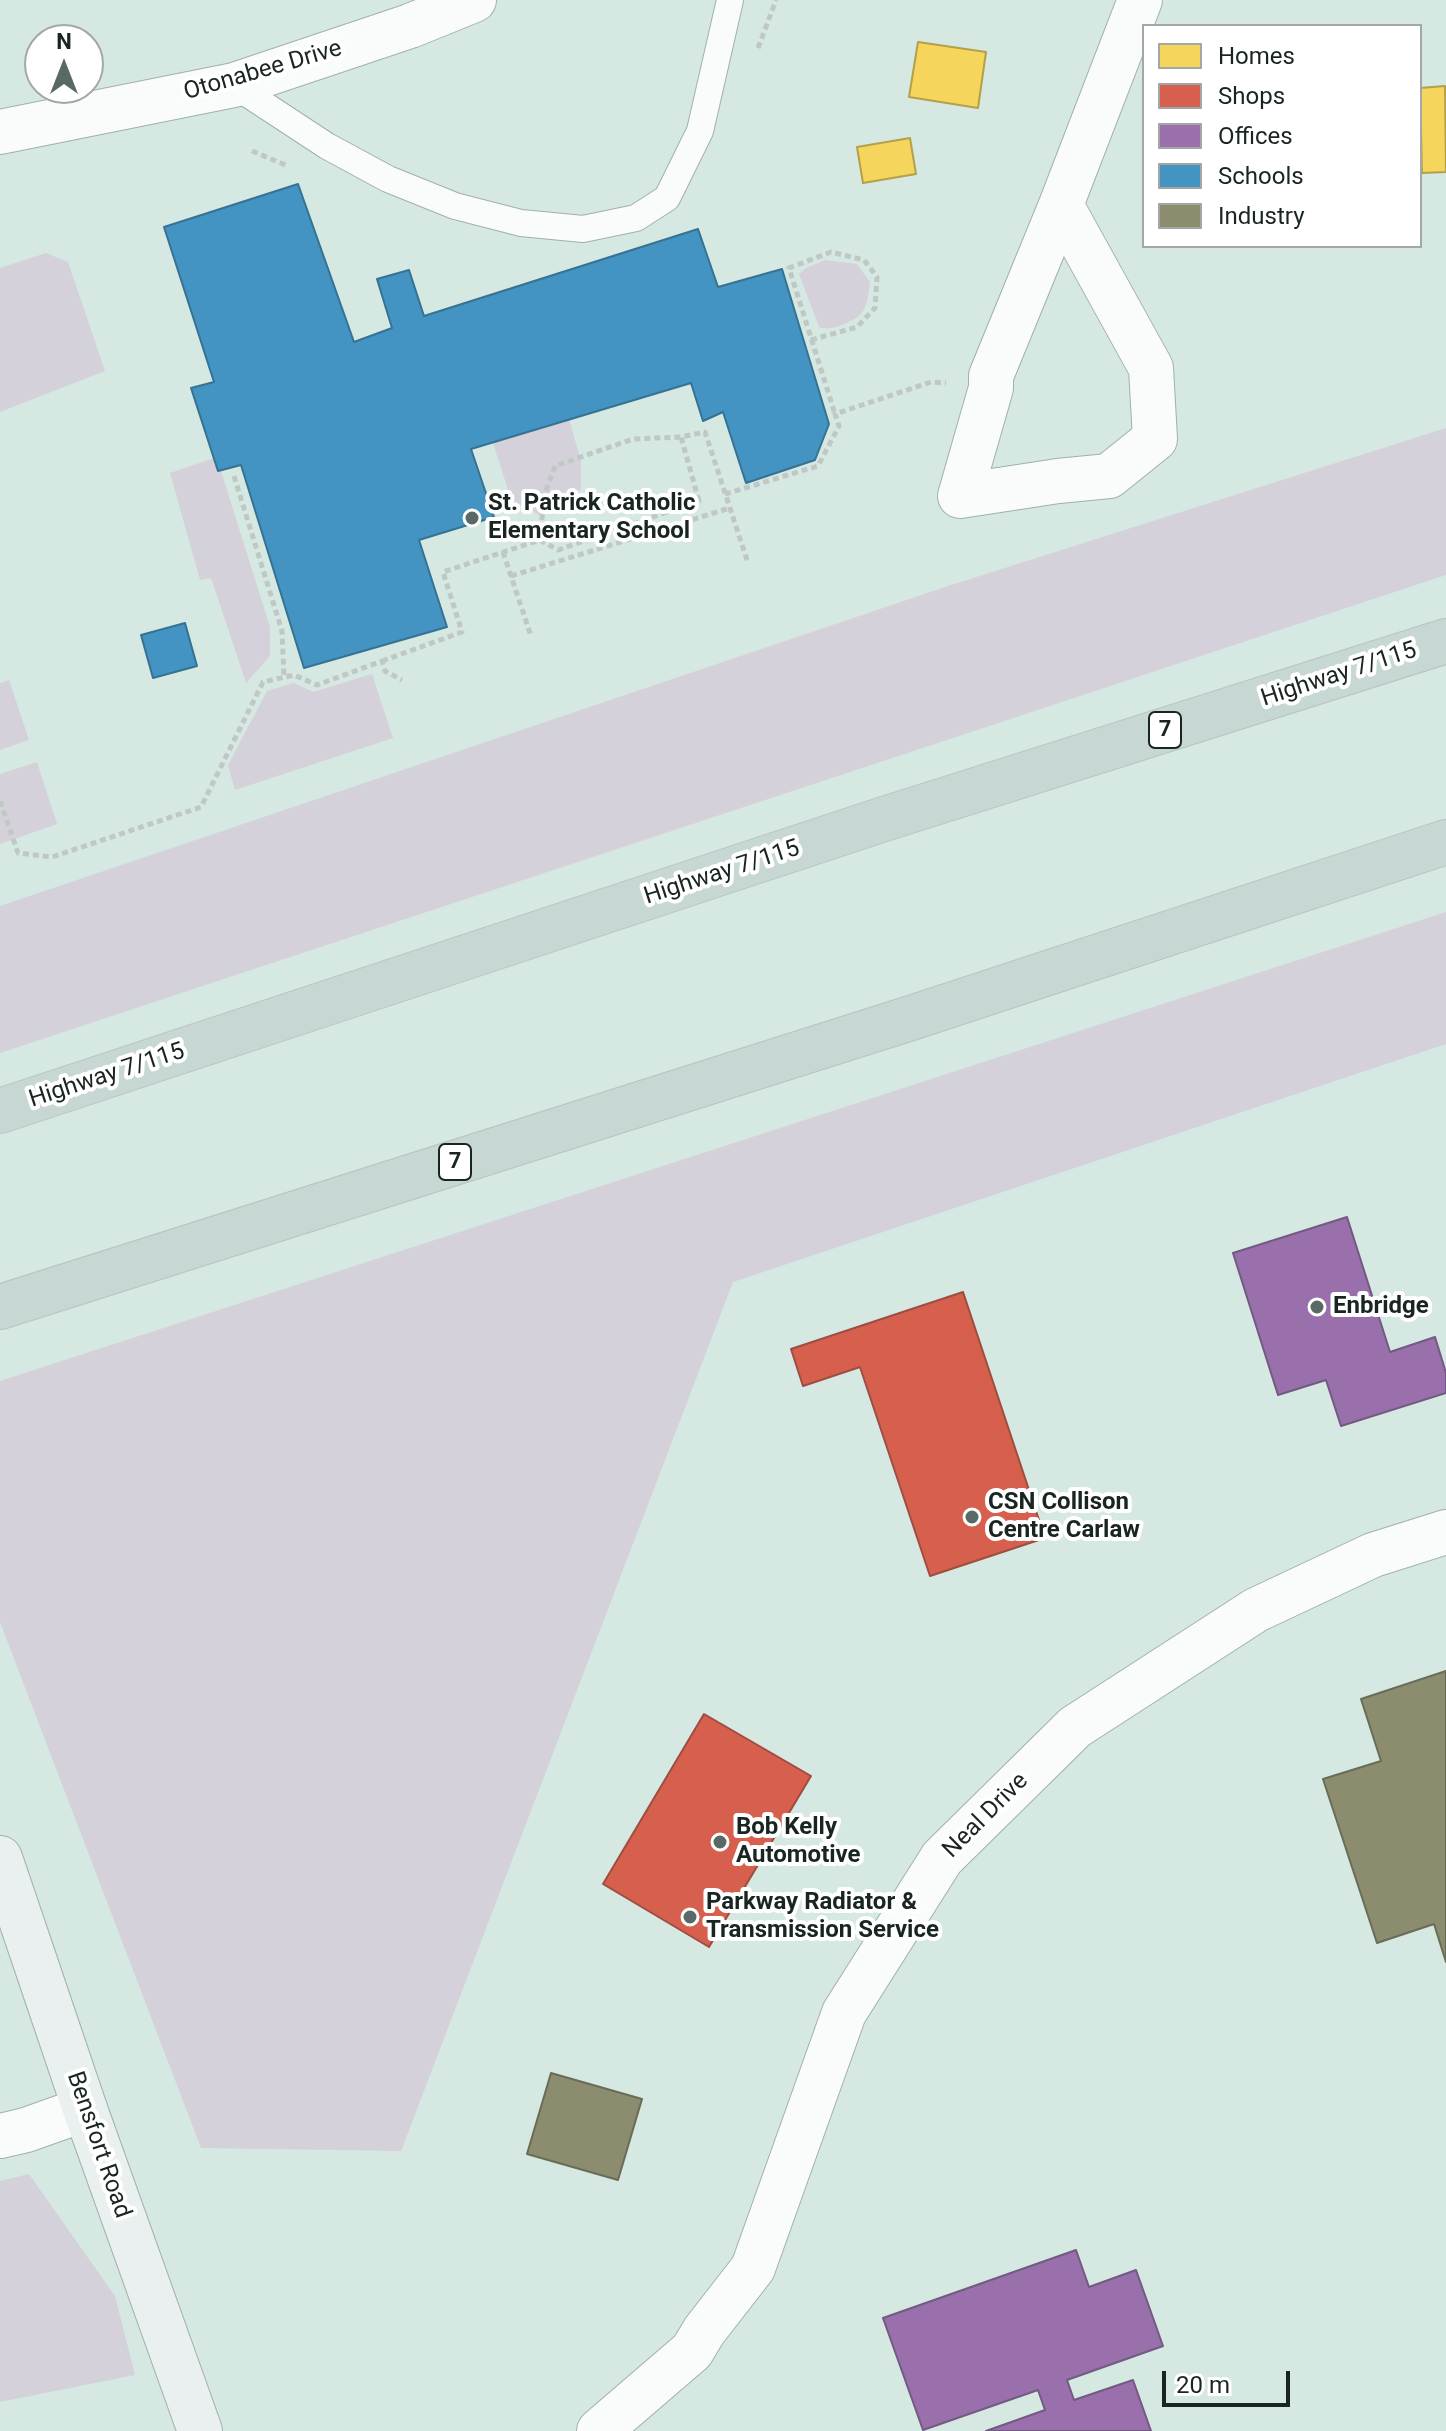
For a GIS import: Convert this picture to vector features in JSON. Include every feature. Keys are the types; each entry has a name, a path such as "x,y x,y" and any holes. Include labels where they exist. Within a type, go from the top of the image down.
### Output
{"highway":[{"name":"Highway 7/115","path":"0,1111 899,814 1446,641"},
{"name":"7","path":"0,1307 926,1013 1446,842"}],"main road":[{"name":"Bensfort Road","path":"0,1858 85,2109 200,2431"}],"street":[{"name":"Otonabee Drive","path":"0,132 234,85 410,26 474,0"},
{"path":"1061,205 1151,368 1155,439 1109,476 960,496 991,388 991,376 1140,0"},
{"name":"Neal Drive","path":"599,2431 692,2351 753,2268 844,2013 942,1858 1075,1727 1217,1635 1256,1610 1373,1555 1446,1532"},
{"path":"0,2136 85,2109"}],"lane":[{"path":"234,85 327,146 388,179 455,206 521,223 583,229 636,218 667,198 700,131 730,0"}],"path":[{"path":"754,58 776,0"},
{"path":"252,151 295,168"},
{"path":"725,494 818,466 839,426 811,340 789,268 831,252 864,260 877,277 875,308 857,327 811,340"},
{"path":"835,414 931,382 991,388"},
{"path":"540,540 544,496 555,466 633,439 681,437 705,432 748,563"},
{"path":"0,801 18,853 52,857 201,807 263,682 294,675 317,685 462,632 443,572 540,540 558,550 699,501 681,437"},
{"path":"234,476 282,631 284,677"},
{"path":"511,576 730,508"},
{"path":"503,552 531,636"},
{"path":"382,661 385,671 402,680"}],"shaded area":[{"path":"46,253 68,262 105,371 0,412 0,268"},
{"path":"825,260 857,264 870,282 862,313 852,321 829,328 819,327 799,274"},
{"path":"569,419 581,461 581,489 557,509 539,515 511,499 493,443"},
{"path":"1446,428 1446,575 0,1053 0,906 948,586"},
{"path":"214,458 218,471 221,471 270,627 270,656 246,683 211,578 200,580 170,473"},
{"path":"372,674 393,738 235,790 228,765 267,691 294,683 313,692"},
{"path":"9,680 29,740 0,750 0,683"},
{"path":"37,762 57,824 0,844 0,774"},
{"path":"1446,912 1446,1044 733,1282 401,2151 201,2148 0,1622 0,1381"},
{"path":"29,2174 115,2296 135,2375 0,2402 0,2181"}],"building: Homes":[{"path":"918,42 986,52 978,108 909,97"},
{"path":"1445,86 1446,172 1422,173 1422,88"},
{"path":"910,138 916,174 863,183 857,147"}],"building: Shops":[{"path":"963,1292 1045,1538 930,1576 860,1367 803,1386 791,1349"},
{"path":"704,1714 811,1776 709,1947 603,1884"}],"building: Offices":[{"path":"1347,1217 1390,1352 1435,1337 1446,1373 1446,1393 1341,1426 1326,1380 1278,1395 1233,1253"},
{"path":"1076,2250 1089,2287 1136,2270 1163,2346 1067,2380 1074,2400 1133,2380 1151,2431 986,2431 1045,2410 1038,2390 923,2430 883,2318"}],"building: Schools":[{"path":"298,184 354,342 392,328 377,279 409,270 424,316 698,229 718,287 782,269 829,424 815,460 746,483 723,412 703,421 691,383 471,449 494,517 419,540 447,627 304,668 241,465 218,471 191,388 214,382 164,227"},
{"path":"185,623 197,666 153,678 141,635"}],"building: Industry":[{"path":"1446,1671 1446,1962 1434,1924 1377,1943 1323,1779 1381,1761 1361,1699"},
{"path":"551,2073 642,2099 618,2180 527,2154"}],"place":[{"name":"St. Patrick Catholic Elementary School","path":"472,518"},
{"name":"Enbridge","path":"1317,1307"},
{"name":"CSN Collison Centre Carlaw","path":"972,1517"},
{"name":"Bob Kelly Automotive","path":"720,1842"},
{"name":"Parkway Radiator & Transmission Service","path":"690,1917"}]}
